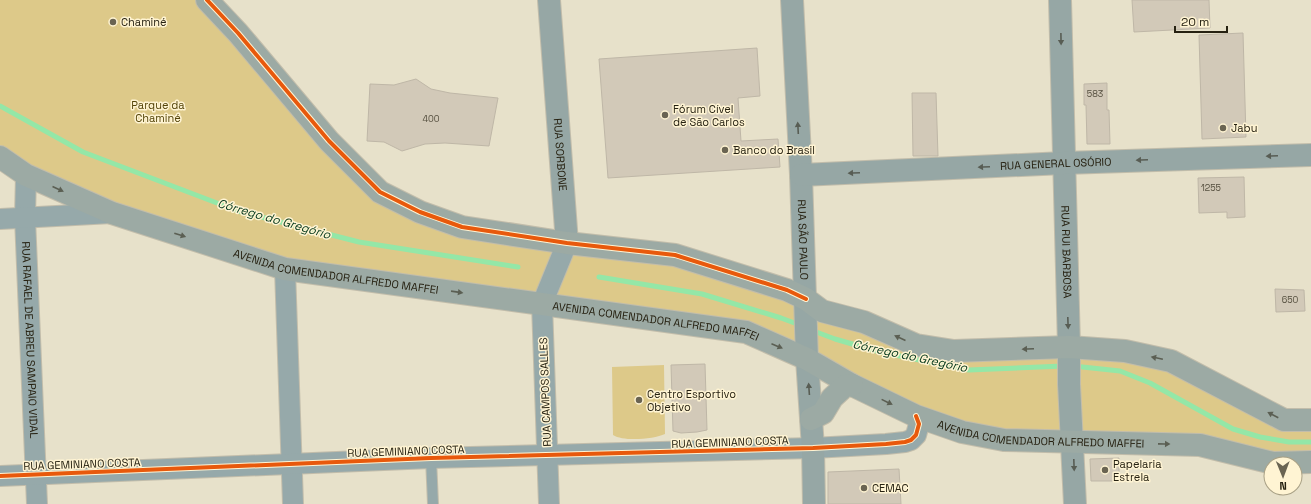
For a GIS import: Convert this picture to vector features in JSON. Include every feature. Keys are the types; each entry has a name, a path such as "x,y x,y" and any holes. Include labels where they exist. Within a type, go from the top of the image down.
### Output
{"main road":[{"path":"207,0 238,33 329,141 380,192 420,212 462,227 567,243 675,256 787,290 806,303 822,311 864,322 916,345 954,351 1125,351 1171,360 1284,420 1311,420"},
{"name":"AVENIDA COMENDADOR ALFREDO MAFFEI","path":"0,157 26,175 112,213 285,269 746,332 807,351 852,385 916,416 962,432 1004,440 1200,445 1273,463 1311,462"},
{"path":"811,419 823,413 832,398 845,386 852,385"}],"street":[{"name":"RUA SORBONE","path":"542,304 567,243 549,0"},
{"name":"RUA SÃO PAULO","path":"792,0 801,175 807,351 813,448 814,504"},
{"name":"RUA RUI BARBOSA","path":"1060,0 1069,384 1075,504"},
{"name":"RUA GENERAL OSÓRIO","path":"801,175 1064,163 1311,155"},
{"name":"RUA RAFAEL DE ABREU SAMPAIO VIDAL","path":"26,175 25,218 37,504"},
{"path":"0,219 112,213"},
{"path":"285,269 293,504"},
{"name":"RUA CAMPOS SALLES","path":"542,304 549,504"},
{"name":"RUA GEMINIANO COSTA","path":"0,476 431,458 813,448 905,442 911,440 916,435 919,424 916,416"}],"lane":[{"path":"431,458 433,504"}],"green space":[{"name":"Parque da Chaminé","path":"0,0 207,0 329,141 420,212 675,255 916,345 1125,351 1311,420 1311,462 1303,461 1303,456 1263,456 1263,458 962,432 746,332 285,269 112,213 0,157"},
{"name":"Centro Esportivo Objetivo","path":"664,365 665,434 639,439 624,438 613,435 612,367"}],"building":[{"path":"1132,0 1209,0 1210,28 1134,32"},
{"path":"1243,33 1246,137 1202,139 1199,35"},
{"name":"Fórum Cível de São Carlos","path":"757,48 760,96 738,98 741,141 778,139 780,167 608,178 599,59"},
{"path":"416,79 431,89 450,93 498,98 489,146 445,143 425,144 402,151 384,142 367,141 370,84 394,85"},
{"path":"1107,83 1107,110 1109,110 1110,144 1087,144 1084,84"},
{"path":"912,93 936,93 938,156 913,156"},
{"path":"1244,177 1245,217 1227,218 1227,212 1199,213 1198,178"},
{"path":"1275,289 1304,290 1305,311 1276,312"},
{"path":"705,364 707,430 681,433 673,431 671,365"},
{"name":"Papelaria Estrela","path":"1119,458 1119,481 1091,481 1090,459"},
{"name":"CEMAC","path":"899,469 901,504 828,504 828,472"}],"waterway":[{"name":"Córrego do Gregório","path":"0,106 83,152 238,211 359,242 518,267"},
{"name":"Córrego do Gregório","path":"599,277 702,294 800,325"},
{"name":"Córrego do Gregório","path":"811,330 835,339 880,352 969,370 1063,366"},
{"name":"Córrego do Gregório","path":"1073,366 1120,371 1150,383 1233,429 1260,437 1289,442 1311,442"}],"cycle path":[{"path":"207,0 238,33 329,141 380,192 420,212 462,227 567,243 675,255 787,290 806,299"},
{"path":"0,476 431,458 813,448 886,444 911,440 916,435 919,424 916,416"}],"place":[{"name":"Chaminé","path":"113,22"},
{"name":"Fórum Cível de São Carlos","path":"665,115"},
{"name":"Jabu","path":"1223,128"},
{"name":"Banco do Brasil","path":"725,150"},
{"name":"Centro Esportivo Objetivo","path":"639,400"},
{"name":"Papelaria Estrela","path":"1105,470"},
{"name":"CEMAC","path":"864,488"}]}
